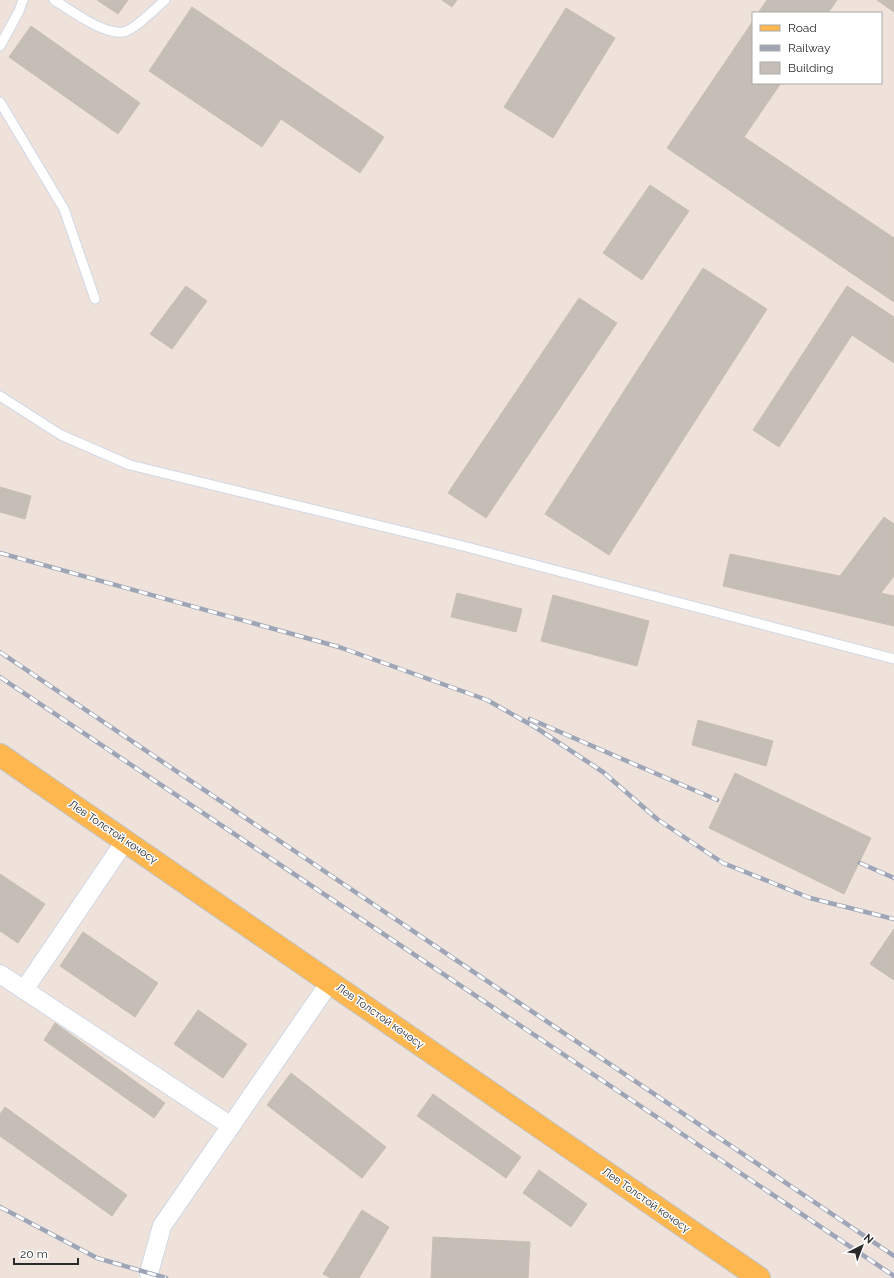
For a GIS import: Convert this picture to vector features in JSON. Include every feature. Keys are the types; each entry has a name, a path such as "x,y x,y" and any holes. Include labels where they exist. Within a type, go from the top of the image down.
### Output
{"main road":[{"name":"Лев Толстой көчөсү","path":"0,755 759,1278"}],"street":[{"path":"24,990 125,841"},
{"path":"0,974 231,1126"},
{"path":"149,1275 162,1226 330,982"}],"lane":[{"path":"0,46 19,11 23,0"},
{"path":"54,0 102,30 124,32 142,21 165,0"},
{"path":"0,102 64,208 95,299"},
{"path":"0,396 61,435 130,465 463,546 894,659"}],"building":[{"path":"97,0 128,0 118,14"},
{"path":"442,0 457,0 452,7"},
{"path":"767,0 837,0 829,12 759,12"},
{"path":"877,0 894,0 894,12"},
{"path":"192,7 384,137 360,173 281,119 262,147 149,71"},
{"path":"566,8 615,38 553,138 504,107"},
{"path":"752,22 752,84 780,84 744,137 894,238 894,302 667,148"},
{"path":"31,26 140,103 118,134 9,57"},
{"path":"650,185 689,211 642,280 603,253"},
{"path":"703,268 767,309 609,555 545,514"},
{"path":"186,286 207,301 172,349 150,334"},
{"path":"847,286 894,317 894,363 852,335 779,447 753,430"},
{"path":"579,298 617,323 486,518 448,493"},
{"path":"0,487 31,496 25,519 0,512"},
{"path":"884,517 894,524 894,576 881,593 894,596 894,626 723,586 730,554 840,576"},
{"path":"457,593 522,609 516,632 451,617"},
{"path":"553,595 649,621 637,666 541,641"},
{"path":"698,720 773,741 766,766 692,745"},
{"path":"735,773 871,838 844,894 709,828"},
{"path":"0,874 45,904 18,943 0,931"},
{"path":"894,929 894,980 870,964"},
{"path":"83,932 158,983 135,1017 60,966"},
{"path":"198,1010 247,1044 223,1078 174,1044"},
{"path":"55,1023 165,1103 154,1118 44,1040"},
{"path":"291,1073 386,1147 362,1178 267,1105"},
{"path":"433,1094 521,1157 506,1178 417,1116"},
{"path":"5,1107 127,1195 112,1216 0,1136 0,1114"},
{"path":"539,1170 587,1204 571,1227 523,1193"},
{"path":"362,1210 389,1227 359,1278 331,1278 323,1274"},
{"path":"433,1237 530,1242 528,1278 431,1278"}],"railway":[{"path":"0,553 339,647 487,700 535,727 603,772 657,819 723,863 810,898 894,919"},
{"path":"0,652 894,1256"},
{"path":"0,677 894,1276"},
{"path":"530,719 717,800"},
{"path":"860,863 894,878"},
{"path":"0,1207 97,1258 166,1278"}]}
